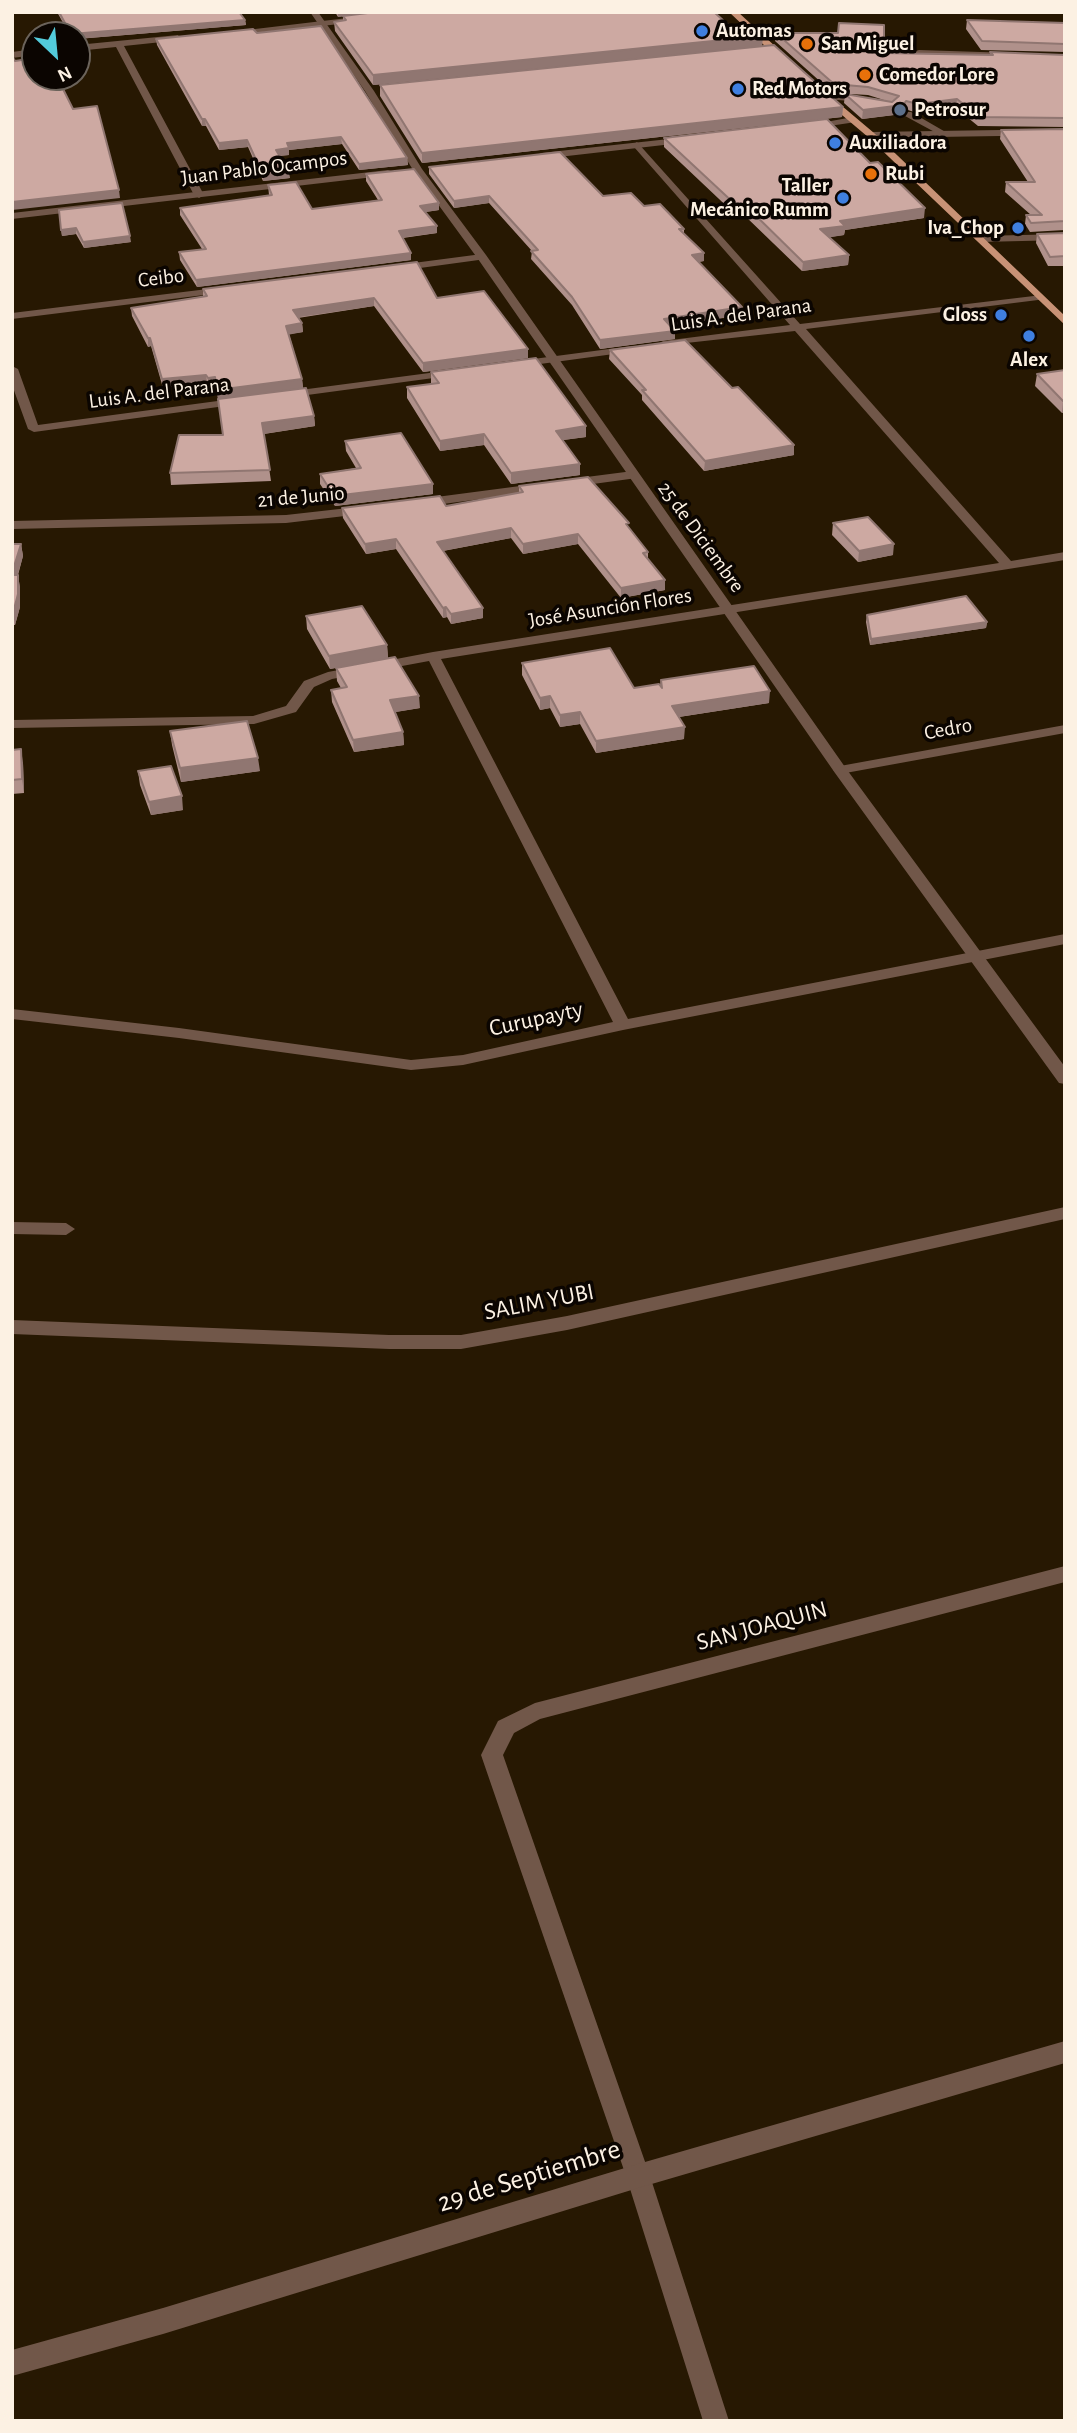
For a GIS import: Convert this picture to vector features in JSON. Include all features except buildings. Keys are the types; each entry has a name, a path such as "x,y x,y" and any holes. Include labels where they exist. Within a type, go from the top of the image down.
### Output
{"main road":[{"path":"733,12 795,69"},
{"path":"816,87 871,135 1065,322"}],"street":[{"path":"226,33 318,18 362,20"},
{"name":"25 de Diciembre","path":"318,18 376,90 482,257 552,360 840,770 1065,1079"},
{"path":"91,46 186,37"},
{"path":"118,43 199,195"},
{"path":"761,52 775,50"},
{"path":"919,53 1025,57"},
{"path":"798,127 853,120"},
{"path":"871,135 1065,132"},
{"path":"527,158 700,138"},
{"path":"637,145 1007,564"},
{"name":"Juan Pablo Ocampos","path":"12,216 425,169"},
{"path":"980,239 1065,237"},
{"path":"385,270 482,257"},
{"name":"Ceibo","path":"12,316 233,289"},
{"name":"Luis A. del Parana","path":"500,367 1038,297"},
{"name":"Luis A. del Parana","path":"12,369 34,429 249,400"},
{"path":"276,397 461,372"},
{"path":"564,484 633,475"},
{"path":"413,504 551,486"},
{"name":"21 de Junio","path":"12,525 286,519 386,507"},
{"name":"José Asunción Flores","path":"12,724 254,720 288,710 309,684 328,676 433,656 1065,556"},
{"path":"433,656 623,1026"},
{"name":"Cedro","path":"840,770 1065,729"},
{"name":"Curupayty","path":"12,1014 179,1033 411,1065 463,1060 974,955 1065,939"},
{"name":"SALIM YUBI","path":"12,1327 389,1342 461,1342 567,1323 1065,1213"},
{"path":"12,1228 66,1229"},
{"name":"SAN JOAQUIN","path":"639,2176 492,1755 506,1727 535,1712 1065,1574"},
{"name":"29 de Septiembre","path":"12,2363 163,2321 639,2176 1065,2052"},
{"path":"639,2176 716,2421"}],"lane":[{"path":"826,97 880,103"},
{"path":"908,114 945,134"}],"place":[{"name":"Automas","path":"702,31"},
{"name":"San Miguel","path":"807,44"},
{"name":"Comedor Lore","path":"865,75"},
{"name":"Red Motors","path":"738,89"},
{"name":"Petrosur","path":"900,110"},
{"name":"Auxiliadora","path":"835,143"},
{"name":"Rubi","path":"871,174"},
{"name":"Taller Mecánico Rumm","path":"843,198"},
{"name":"Iva_Chop","path":"1018,228"},
{"name":"Gloss","path":"1001,315"},
{"name":"Alex","path":"1029,336"}]}
